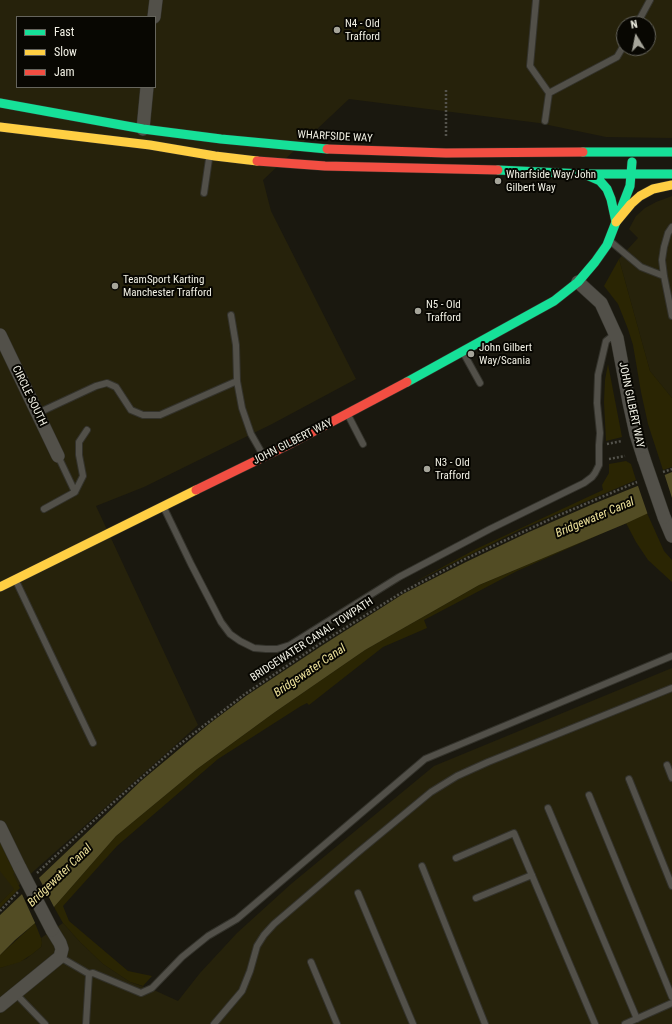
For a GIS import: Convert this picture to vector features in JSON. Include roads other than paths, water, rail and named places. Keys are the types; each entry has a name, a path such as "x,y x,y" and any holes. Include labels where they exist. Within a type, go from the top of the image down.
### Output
{"main road":[{"name":"WHARFSIDE WAY","path":"0,103 143,129 315,149 446,152 672,152"},
{"path":"0,127 150,145 272,163 584,174 672,174"},
{"name":"JOHN GILBERT WAY","path":"0,587 264,457 463,352 554,301 578,282 595,262 609,240 630,186 632,174 632,152"},
{"path":"584,174 600,181 608,189 612,199 616,222"},
{"path":"616,222 640,196 653,188 672,185"}],"street":[{"path":"154,16 156,0"},
{"path":"143,129 147,88"},
{"name":"JOHN GILBERT WAY","path":"578,282 602,304 615,334 636,434 664,517 672,536"},
{"name":"CIRCLE SOUTH","path":"0,336 58,456"},
{"path":"0,827 62,949 60,957 0,1006"}],"lane":[{"path":"536,0 530,66 549,93 545,121"},
{"path":"641,16 650,0"},
{"path":"549,93 618,56"},
{"path":"204,193 210,155"},
{"path":"672,227 668,233 662,260 672,316"},
{"path":"609,240 641,267 664,276"},
{"path":"231,315 236,345 237,381 242,408 251,434 264,457"},
{"path":"163,507 221,622 230,634 254,648 266,650 277,649 290,645 399,577 490,529 584,483 592,477 598,465 600,432 596,403 598,375 606,341 615,334"},
{"path":"463,352 480,383"},
{"path":"38,413 96,386 107,384 116,387 131,410 143,416 160,415 237,381"},
{"path":"347,414 363,444"},
{"path":"44,509 75,492 83,476 79,455 79,442 87,430"},
{"path":"58,456 75,492"},
{"path":"15,580 93,743"},
{"path":"60,957 89,974 93,973 141,993 152,988 182,957 208,936 237,919 425,759 672,656"},
{"path":"214,1024 242,991 250,971 257,946 274,924 431,792 457,776 488,762 672,688"},
{"path":"667,765 672,778"},
{"path":"630,779 672,886"},
{"path":"589,795 672,997"},
{"path":"548,808 637,1018"},
{"path":"456,858 514,833 595,1024"},
{"path":"422,866 485,1024"},
{"path":"476,898 532,875"},
{"path":"358,892 413,1024"},
{"path":"311,962 337,1024"},
{"path":"86,1024 89,974"},
{"path":"15,993 45,1024"},
{"path":"624,1024 672,1003"}],"water":[{"name":"Bridgewater Canal","path":"672,472 672,502 627,523 479,585 365,650 275,712 197,769 116,836 54,907 15,940 0,955 0,915 141,781 209,724 246,696 403,594 529,532"}],"place":[{"name":"N4 - Old Trafford","path":"337,30"},
{"name":"Wharfside Way/John Gilbert Way","path":"498,181"},
{"name":"TeamSport Karting Manchester Trafford","path":"115,286"},
{"name":"N5 - Old Trafford","path":"418,311"},
{"name":"John Gilbert Way/Scania","path":"471,354"},
{"name":"N3 - Old Trafford","path":"427,469"}]}
